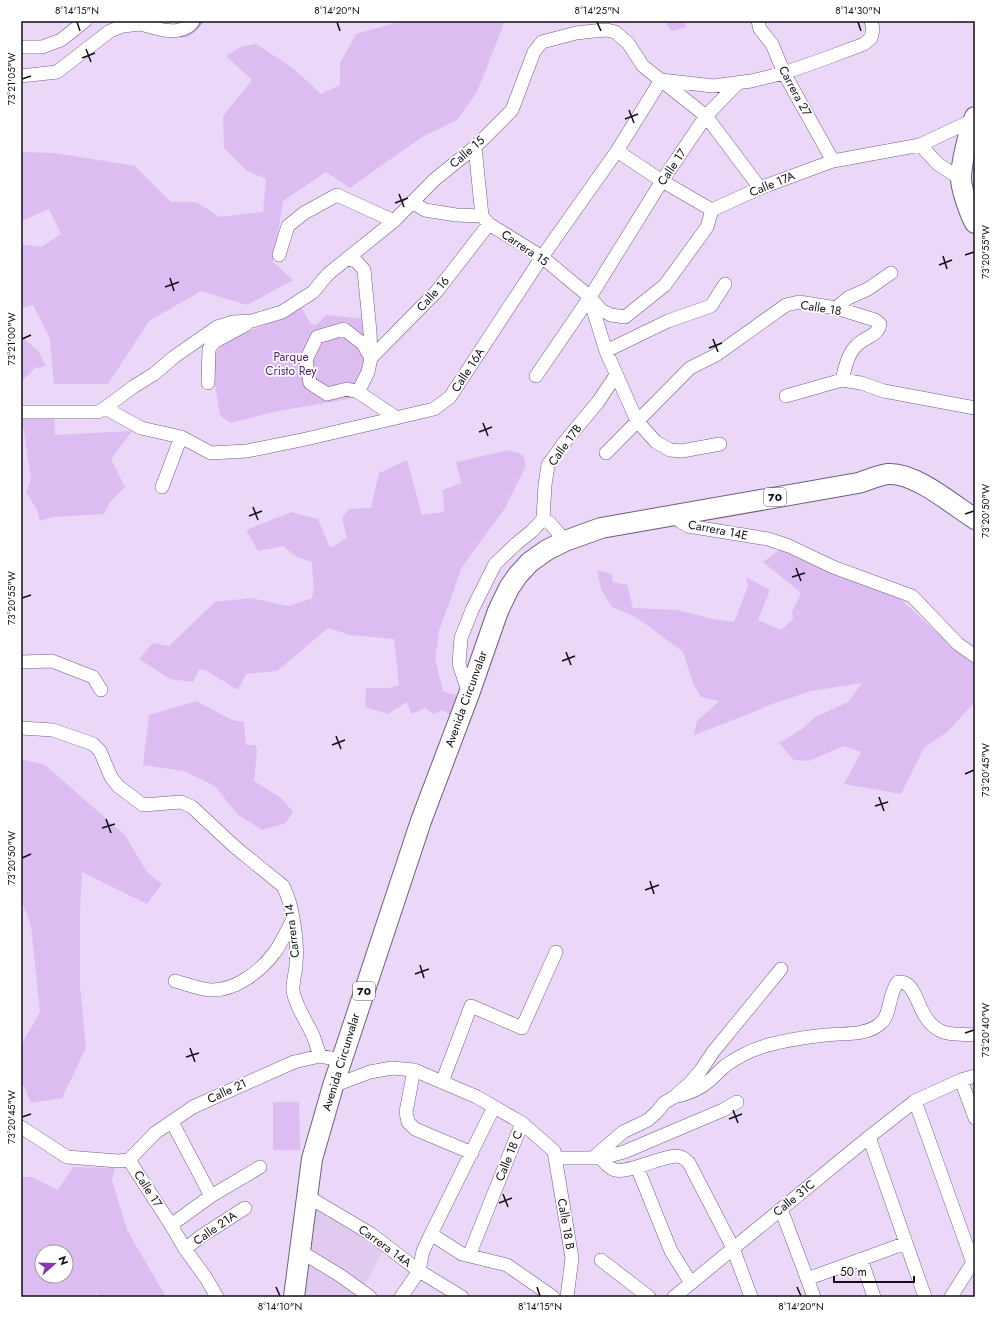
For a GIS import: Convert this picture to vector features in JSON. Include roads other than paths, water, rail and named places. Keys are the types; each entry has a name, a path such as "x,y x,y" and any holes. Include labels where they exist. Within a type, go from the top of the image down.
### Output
{"main road":[{"path":"974,119 966,145 961,179 970,215 975,223"},
{"name":"Avenida Circunvalar","path":"294,1297 312,1159 341,1060 421,820 468,694 488,635 509,588 518,575 530,562 547,550 565,541 601,528 671,514 858,482 889,474 910,478 929,488 975,520"}],"street":[{"path":"21,47 42,46 61,40 85,21"},
{"path":"21,76 57,72 110,31 123,26 140,24 163,30 174,31 183,29 190,25 193,21"},
{"name":"Carrera 27","path":"758,21 760,30 772,44 784,73 832,161"},
{"path":"661,80 713,86 738,83 784,73 864,44 871,38 873,29 871,21"},
{"name":"Calle 15","path":"252,321 282,312 313,292 328,274 394,221 434,180 475,147 512,110 534,52 542,42 576,33 607,30 615,32 628,43 643,66 706,116 760,188"},
{"name":"Calle 16A","path":"105,408 141,428 181,437 211,453 247,451 306,439 434,409 450,397 542,257 617,151 661,80"},
{"name":"Calle 17","path":"536,376 590,297 662,181 706,116 738,83"},
{"name":"Calle 17A","path":"712,210 760,188 832,161 920,145 974,119"},
{"path":"920,145 938,164 961,179"},
{"path":"412,202 424,210 486,220 475,147"},
{"path":"617,151 662,181 712,210"},
{"path":"280,255 288,226 304,213 337,195 394,221"},
{"name":"Carrera 15","path":"486,220 542,257 590,297 600,310 611,315 625,317 665,285 707,227 712,210"},
{"name":"Calle 16","path":"371,358 437,291 486,220"},
{"path":"347,259 356,261 364,270 370,332 371,358 368,372 358,392"},
{"path":"836,308 848,298 868,289 891,273"},
{"path":"606,351 668,321 711,306 725,284"},
{"path":"590,297 606,351 637,421 656,442 670,450 682,451 720,444"},
{"name":"Calle 18","path":"606,453 690,368 716,355 786,305 799,302 836,308 875,320 880,324 880,328 876,333 857,345 849,358 842,380"},
{"path":"208,383 209,349 214,342 252,321"},
{"path":"21,412 98,412 154,374 174,357 217,327 233,322 252,321"},
{"path":"371,358 363,344 344,329 318,337 306,360 310,383 327,394 347,389 358,392 397,418"},
{"name":"Calle 17B","path":"543,519 548,465 563,444 598,402 616,375"},
{"path":"786,396 842,380 861,383 884,391 975,408"},
{"path":"162,487 181,437"},
{"name":"Carrera 14E","path":"671,514 688,526 768,540 789,546 833,567 912,596 958,644 975,656"},
{"path":"468,694 459,664 461,638 472,610 495,564 532,531 543,519 550,523 565,541"},
{"path":"21,662 52,661 93,677 102,690"},
{"name":"Carrera 14","path":"21,728 53,730 93,744 100,751 110,777 118,786 143,805 181,802 192,807 235,847 283,886 289,899 296,943 296,962 293,990 320,1056"},
{"path":"175,981 206,990 235,985 253,974 275,952 293,920"},
{"path":"442,1082 471,1006 522,1028 556,952"},
{"path":"597,1158 624,1132 648,1120 664,1103 674,1097 690,1083 702,1070 713,1052 781,969"},
{"path":"674,1097 689,1094 699,1089 725,1066 756,1049 793,1040 826,1035 848,1034 871,1029 881,1024 886,1017 889,1001 894,987 898,982 905,983 912,991 924,1015 930,1023 944,1032 975,1035"},
{"name":"Calle 21","path":"130,1160 155,1133 193,1107 294,1062 320,1056 341,1060"},
{"path":"333,1086 370,1072 392,1068 414,1070 477,1096 522,1123 555,1154 597,1158 635,1148 723,1110 737,1102"},
{"path":"414,1070 406,1112 408,1122 415,1129 472,1153"},
{"name":"Calle 31C","path":"683,1291 870,1136 915,1101 961,1080 975,1076"},
{"path":"961,1080 975,1118"},
{"path":"915,1101 974,1261 951,1297"},
{"path":"401,1297 419,1271 423,1251 494,1107"},
{"path":"172,1122 211,1196"},
{"name":"Calle 18 C","path":"469,1256 522,1123"},
{"name":"Calle 17","path":"21,1127 67,1157 118,1162 130,1160 185,1249 206,1278 216,1297"},
{"path":"870,1136 925,1297"},
{"name":"Calle 18 B","path":"555,1154 572,1258 567,1297"},
{"path":"597,1158 615,1170 672,1157 681,1157 689,1163 734,1248 751,1297"},
{"path":"637,1166 671,1251 683,1291"},
{"path":"171,1225 211,1196 260,1167"},
{"name":"Carrera 14A","path":"307,1196 371,1234 419,1271 462,1297"},
{"name":"Calle 21A","path":"185,1249 200,1237 245,1208"},
{"path":"781,1209 814,1297"},
{"path":"431,1234 462,1254 507,1265 553,1297"},
{"path":"807,1279 906,1243"},
{"path":"300,1252 340,1276 370,1297"},
{"path":"861,1259 874,1297"},
{"path":"601,1260 649,1297"}],"waterway":[{"path":"181,36 193,31 202,21"}],"park label":[{"name":"Parque Cristo Rey","path":"291,364"}]}
